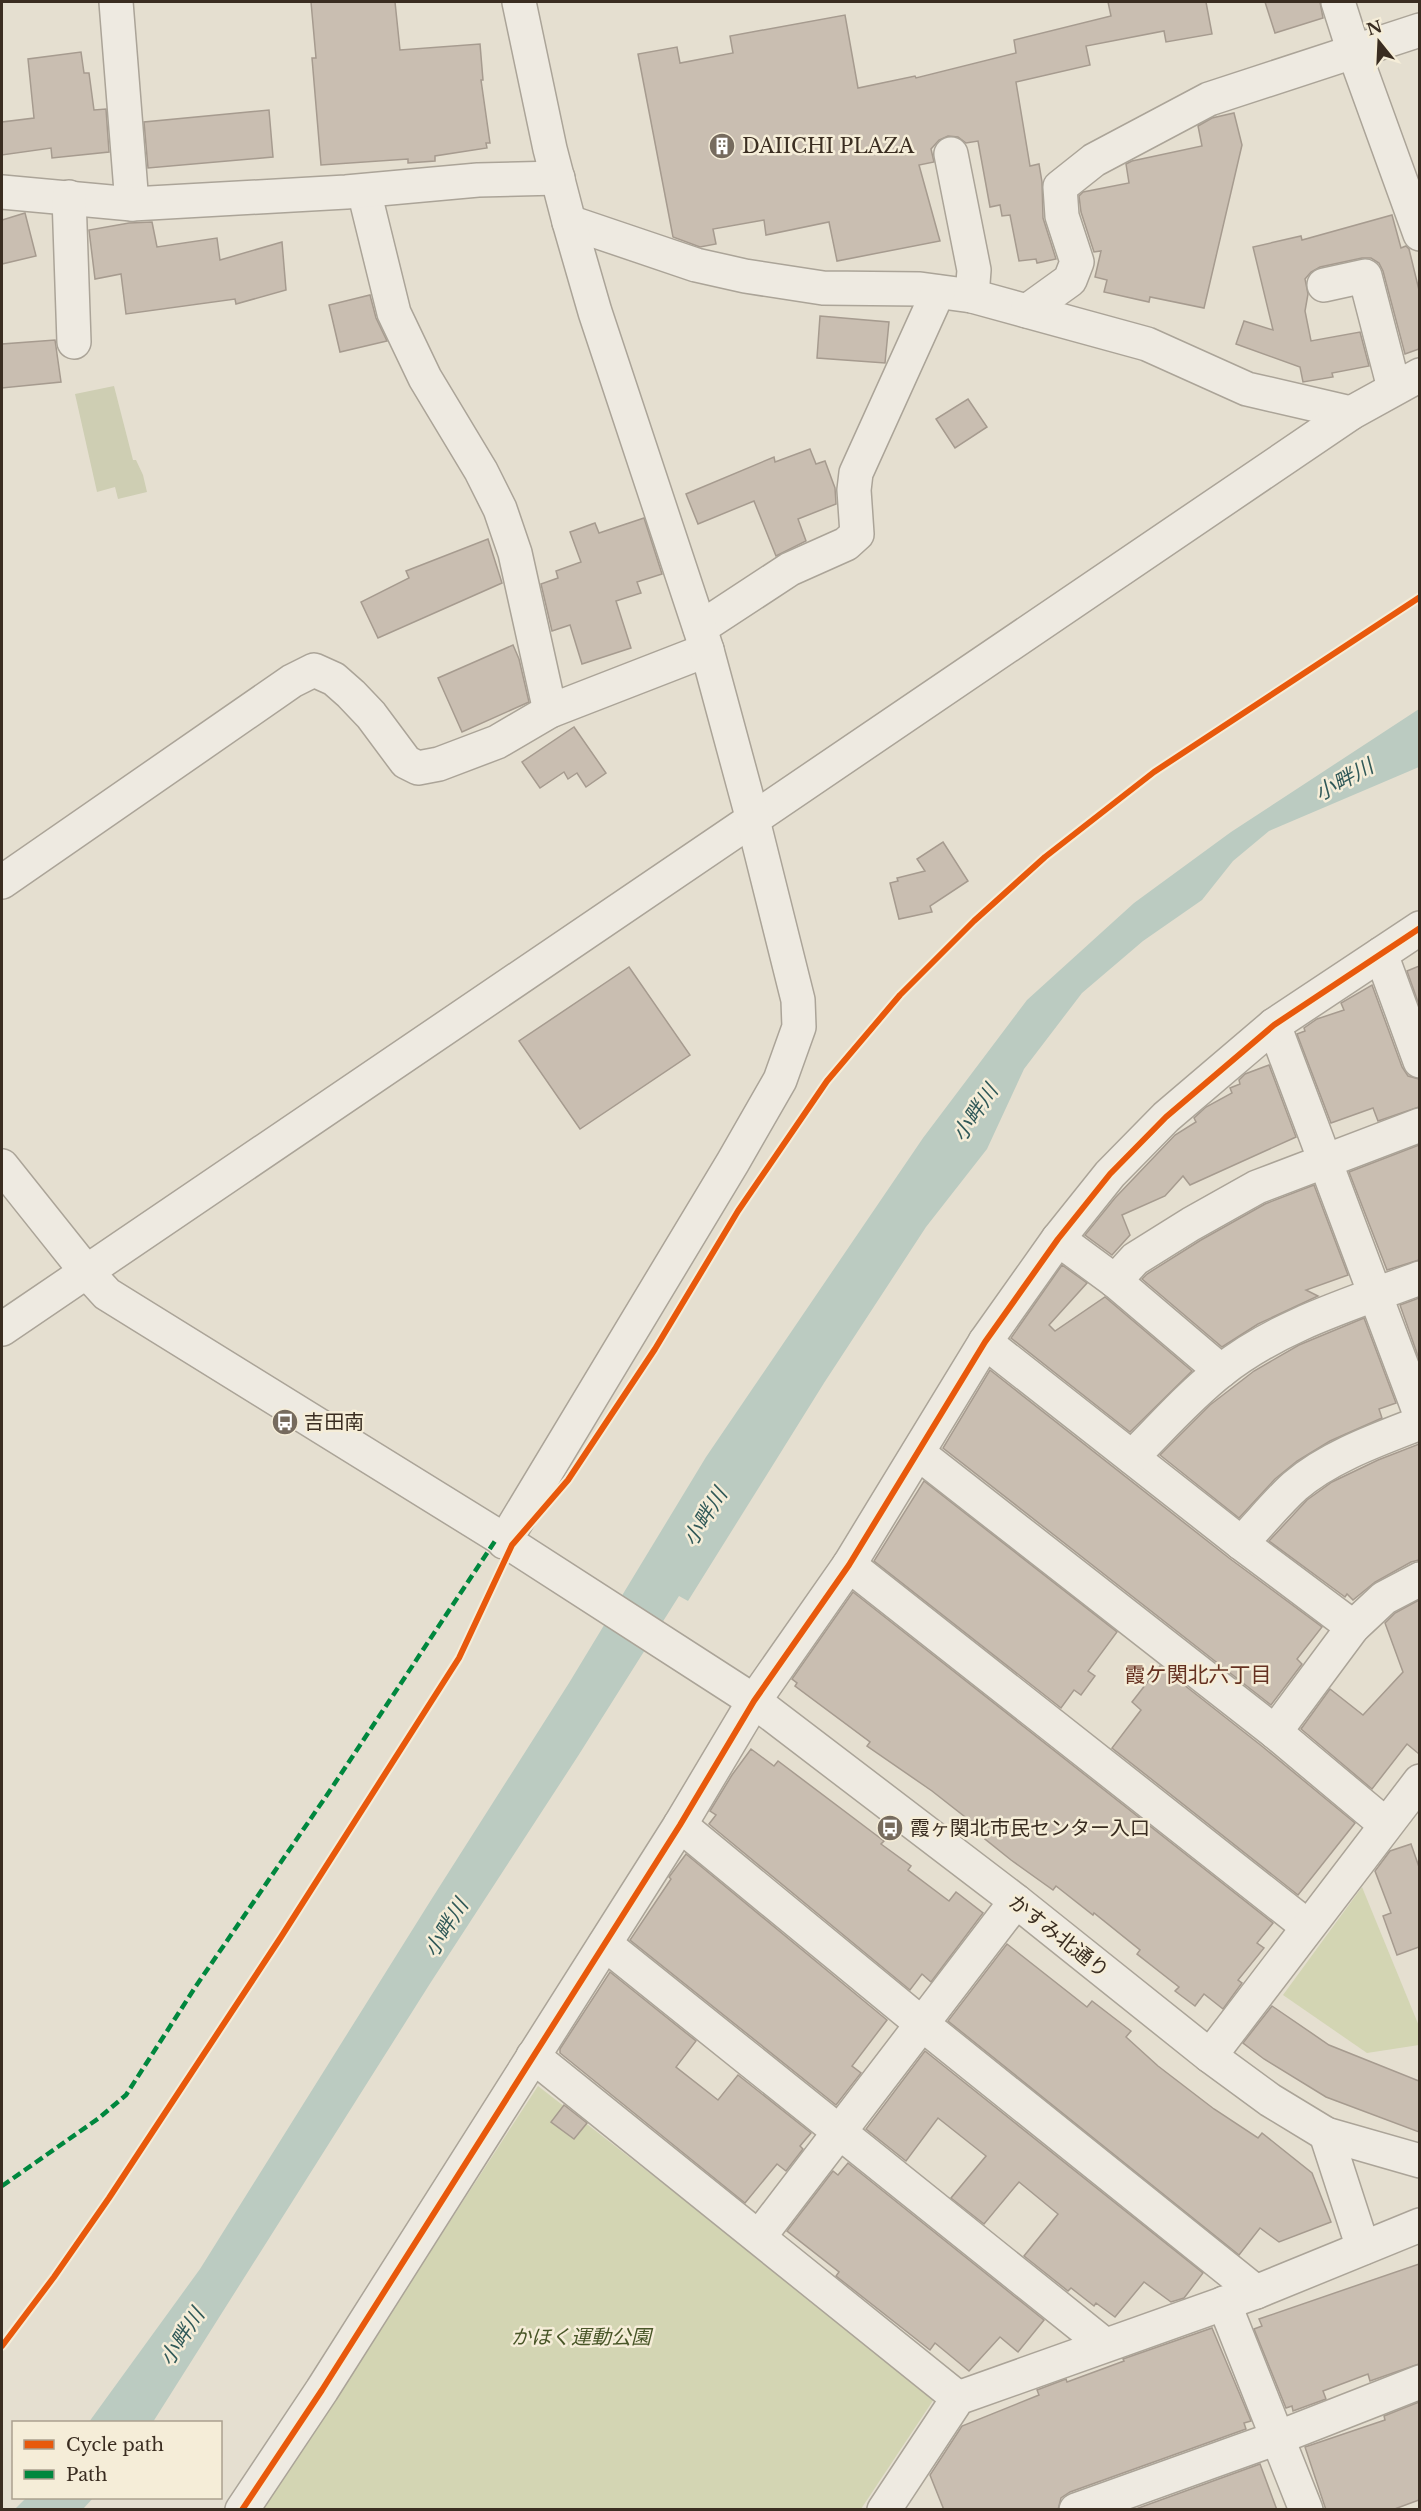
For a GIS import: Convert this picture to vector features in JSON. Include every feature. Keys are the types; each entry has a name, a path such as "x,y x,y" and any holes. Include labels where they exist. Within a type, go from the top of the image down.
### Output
{"street":[{"path":"116,2 132,204"},
{"path":"511,1545 786,1067 799,1028 798,1000 753,820 703,639 595,312 569,222 519,2"},
{"path":"1338,2 1419,234"},
{"path":"1027,310 1070,280 1077,262 1062,216 1060,187 1094,160 1209,99 1419,30"},
{"path":"951,154 974,270 972,296"},
{"path":"2,192 132,204 364,190 478,180 558,178"},
{"path":"364,190 394,313 425,378 481,471 500,509 515,553 550,711"},
{"path":"69,197 74,342"},
{"path":"569,222 696,266 745,276 823,288 920,289 972,296 1147,344 1247,389 1351,413"},
{"path":"2,1329 85,1270 753,820 1351,413 1407,382 1365,276 1324,285"},
{"path":"2,882 292,681 314,670 334,679 351,694 372,715 406,762 418,768 439,764 497,741 550,711 703,639 790,569 846,544 857,534 854,490 856,473 938,292"},
{"path":"242,2510 322,2390 605,1944 754,1701 849,1565 985,1342 1058,1239 1110,1173 1166,1117 1274,1025 1419,928"},
{"path":"1381,954 1419,1061"},
{"path":"1274,1025 1419,1414"},
{"path":"1115,1281 1135,1259 1257,1187 1419,1125"},
{"name":"かすみ北通り","path":"2,1166 107,1294 511,1545 754,1701 1016,1901 1210,2056 1270,2100 1326,2134 1419,2161"},
{"path":"1058,1239 1115,1281 1221,1371"},
{"path":"1132,1457 1221,1371 1263,1343 1310,1318 1419,1278"},
{"path":"985,1342 1241,1544 1353,1628"},
{"path":"1241,1544 1296,1485 1370,1443 1419,1423"},
{"path":"918,1453 1275,1732 1385,1824"},
{"path":"849,1565 1307,1926"},
{"path":"1275,1732 1353,1628 1384,1598 1419,1579"},
{"path":"1210,2056 1385,1824 1417,1797"},
{"path":"680,1825 922,2024 1256,2292"},
{"path":"759,2237 1016,1901"},
{"path":"605,1944 1105,2345"},
{"path":"533,2056 958,2398"},
{"path":"1326,2134 1363,2247"},
{"path":"884,2510 958,2398 1256,2292 1419,2225"},
{"path":"1224,2304 1306,2510"},
{"path":"1076,2510 1277,2438 1419,2382"}],"green space":[{"path":"114,386 133,460 136,460 143,475 147,492 118,499 115,487 97,492 75,394"},
{"path":"1362,1887 1419,2026 1419,2045 1367,2053 1283,1995"},
{"name":"かほく運動公園","path":"538,2086 936,2396 861,2509 262,2510"}],"water":[{"name":"小畔川","path":"1419,709 1419,767 1269,831 1233,861 1202,900 1143,941 1082,993 1024,1069 987,1149 926,1227 824,1383 688,1601 679,1596 431,1982 154,2421 90,2421 200,2269 569,1683 706,1457 923,1138 1027,1000 1134,903 1231,832"},
{"path":"25,2499 92,2499 83,2509 15,2509"}],"building":[{"path":"311,2 395,2 400,50 480,44 483,80 481,80 490,143 486,143 487,148 435,156 435,161 408,163 408,159 321,165 312,58 316,58"},
{"path":"1108,2 1206,2 1212,34 1166,42 1164,31 1086,46 1090,65 1016,82 1030,166 1039,164 1043,218 1056,259 1037,263 1036,259 1019,261 1010,215 1002,216 1000,205 990,207 978,141 966,143 958,137 948,136 939,140 931,149 934,162 919,165 940,241 837,261 829,222 766,235 764,220 713,229 716,244 700,247 673,237 638,54 677,47 680,63 733,53 730,36 845,15 858,88 915,76 916,78 1016,53 1014,40 1111,16"},
{"path":"1265,2 1320,2 1323,18 1275,33"},
{"path":"81,52 84,73 89,73 94,110 106,109 109,152 52,158 51,148 2,155 2,122 34,118 28,59"},
{"path":"269,110 273,157 148,168 144,122"},
{"path":"1234,113 1242,145 1204,308 1150,297 1149,302 1104,292 1107,280 1095,277 1101,251 1094,252 1081,212 1079,196 1083,192 1129,183 1126,164 1132,161 1202,146 1198,126 1212,118"},
{"path":"25,213 36,256 2,264 2,220"},
{"path":"1392,215 1401,248 1406,246 1409,249 1419,290 1419,349 1405,354 1383,271 1379,263 1371,258 1320,267 1305,279 1308,294 1305,311 1311,341 1360,332 1369,366 1332,373 1333,377 1303,382 1300,367 1236,344 1244,321 1273,330 1253,247 1301,236 1302,240"},
{"path":"152,222 157,247 217,238 220,260 282,242 286,290 236,304 235,299 126,314 121,274 95,279 89,230 129,223"},
{"path":"370,295 376,318 387,341 340,352 329,305"},
{"path":"820,316 889,322 885,363 817,358"},
{"path":"55,340 61,382 2,388 2,344"},
{"path":"968,399 987,427 955,448 936,419"},
{"path":"810,449 816,464 825,461 835,488 836,504 798,519 806,541 776,556 754,501 698,524 686,494 774,457 775,462"},
{"path":"644,518 662,574 637,582 641,593 616,601 631,648 582,664 570,625 552,631 541,584 558,578 556,571 581,562 570,532 595,523 599,533"},
{"path":"488,539 502,583 378,638 361,602 409,578 406,571"},
{"path":"513,645 519,659 529,702 462,732 438,678"},
{"path":"574,727 606,773 586,787 577,773 568,779 564,772 540,788 522,762"},
{"path":"943,842 968,881 930,906 932,912 899,919 890,883 898,881 897,878 925,871 917,859"},
{"path":"1419,966 1419,1005 1407,971"},
{"path":"629,967 690,1055 580,1129 519,1041"},
{"path":"1372,985 1402,1067 1408,1076 1419,1079 1419,1107 1378,1121 1373,1108 1331,1123 1297,1034 1305,1031 1304,1028 1317,1019 1344,1010 1341,1003"},
{"path":"1269,1065 1296,1137 1190,1185 1183,1176 1165,1196 1122,1215 1130,1235 1112,1255 1085,1235 1115,1198 1175,1135 1196,1122 1194,1118 1206,1107 1232,1093 1230,1088 1240,1084 1239,1080 1245,1074"},
{"path":"1419,1145 1419,1260 1387,1270 1349,1172"},
{"path":"1314,1185 1348,1275 1306,1290 1318,1296 1258,1324 1222,1347 1142,1279 1201,1240 1265,1204"},
{"path":"1062,1265 1087,1283 1049,1325 1055,1331 1105,1297 1192,1371 1130,1432 1011,1338"},
{"path":"1419,1298 1419,1359 1400,1305"},
{"path":"1364,1318 1396,1403 1379,1409 1382,1418 1330,1441 1297,1461 1275,1479 1239,1518 1160,1455 1210,1405 1254,1371 1299,1345"},
{"path":"990,1370 1229,1558 1322,1627 1297,1659 1302,1664 1271,1705 943,1448"},
{"path":"1419,1444 1419,1560 1375,1582 1353,1600 1347,1594 1345,1597 1269,1541 1307,1500 1332,1482"},
{"path":"924,1481 1117,1632 1088,1671 1095,1676 1081,1695 1074,1690 1061,1708 874,1561"},
{"path":"853,1592 1273,1923 1257,1943 1264,1948 1238,1980 1242,1983 1223,2009 1204,1994 1195,2006 1175,1991 1179,1987 1137,1954 1140,1950 1094,1913 1093,1915 1056,1886 1053,1890 1011,1860 985,1839 988,1835 932,1791 867,1746 870,1742 795,1686 797,1683 792,1679"},
{"path":"1419,1600 1419,1754 1407,1744 1372,1789 1301,1729 1330,1689 1363,1715 1403,1672 1385,1623 1395,1613"},
{"path":"1160,1666 1355,1823 1298,1895 1112,1748 1141,1710 1132,1702"},
{"path":"751,1749 774,1766 778,1761 884,1841 881,1844 911,1866 908,1870 949,1901 956,1892 983,1913 931,1982 922,1974 910,1990 709,1824 716,1815 710,1811"},
{"path":"1411,1844 1419,1867 1419,1947 1397,1955 1383,1916 1391,1913 1375,1871 1390,1851"},
{"path":"686,1854 887,2020 852,2066 861,2073 836,2105 630,1940"},
{"path":"1007,1944 1087,2007 1092,2001 1131,2031 1126,2037 1158,2066 1214,2109 1258,2138 1262,2133 1312,2173 1331,2222 1279,2242 1260,2228 1239,2255 948,2021"},
{"path":"610,1972 696,2041 676,2067 718,2100 738,2075 811,2133 800,2146 803,2149 786,2171 777,2164 745,2203 560,2053 560,2049"},
{"path":"1272,2006 1329,2045 1419,2081 1419,2132 1326,2097 1264,2059 1243,2043"},
{"path":"925,2051 1203,2273 1184,2298 1171,2302 1144,2282 1115,2317 1096,2303 1094,2306 1071,2288 1068,2291 1024,2256 1058,2214 1019,2182 984,2224 951,2198 986,2156 938,2118 906,2161 866,2129"},
{"path":"564,2105 587,2123 574,2139 551,2122"},
{"path":"848,2163 1044,2320 1018,2352 1000,2337 969,2371 935,2343 930,2350 836,2276 839,2272 787,2231 833,2171 838,2175"},
{"path":"1419,2264 1419,2364 1370,2381 1368,2374 1323,2391 1326,2399 1293,2411 1292,2406 1286,2408 1254,2329 1262,2326 1259,2319"},
{"path":"1212,2328 1251,2421 1244,2423 1246,2429 1070,2492 1061,2498 1058,2510 944,2510 930,2475 962,2426 1039,2395 1037,2390 1066,2379 1067,2382 1124,2361 1123,2359"},
{"path":"1419,2402 1419,2500 1392,2510 1326,2510 1305,2447 1385,2420 1384,2416"},
{"path":"1260,2464 1277,2510 1133,2510"}],"marked path":[{"path":"2,2186 99,2118 126,2095 196,1986 329,1792 497,1538"}],"cycle path":[{"path":"2,2346 109,2198 281,1937 459,1658 512,1545 568,1480 655,1349 738,1211 827,1081 900,995 974,921 1045,857 1154,772 1420,597"},
{"path":"242,2510 322,2390 680,1825 754,1701 849,1565 985,1342 1058,1239 1110,1174 1166,1117 1274,1025 1420,928"}],"place":[{"name":"DAIICHI PLAZA","path":"722,146"},
{"name":"吉田南","path":"285,1422"},
{"name":"霞ヶ関北市民センター入口","path":"890,1828"}],"district":[{"name":"霞ケ関北六丁目","path":"1198,1675"}]}
